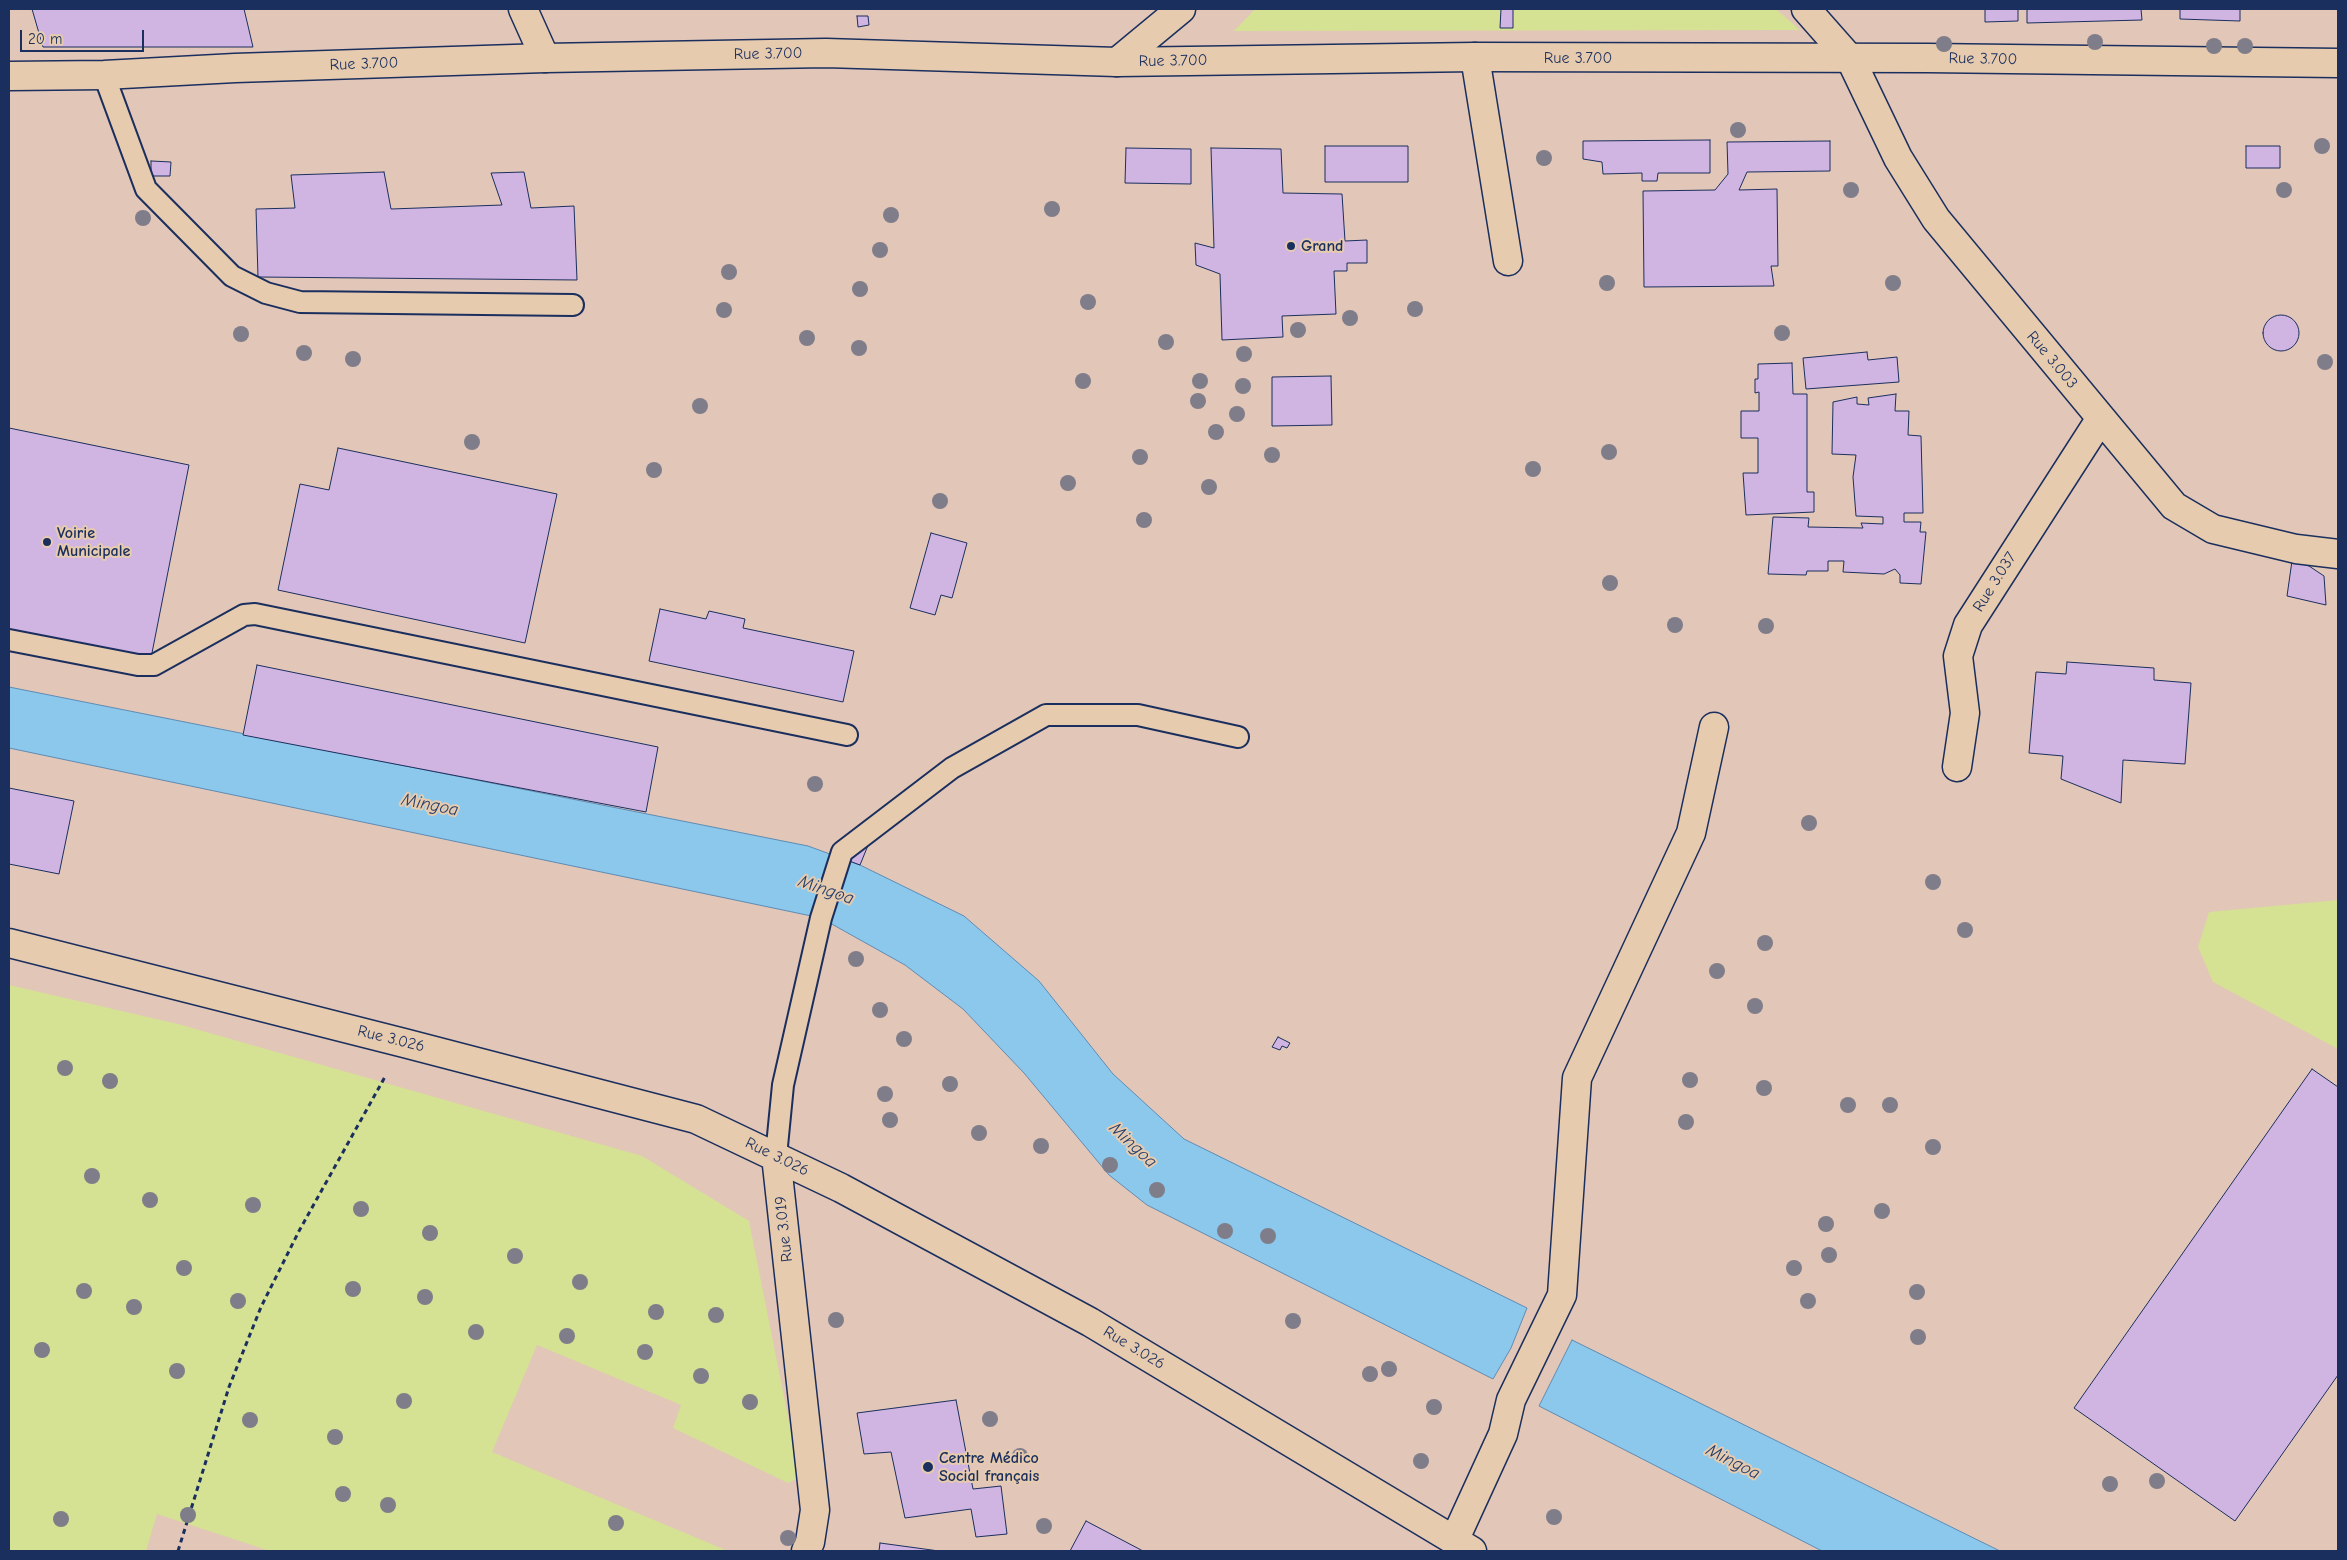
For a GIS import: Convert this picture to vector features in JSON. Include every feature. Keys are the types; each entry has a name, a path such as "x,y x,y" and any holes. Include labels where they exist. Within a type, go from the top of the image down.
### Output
{"street":[{"path":"523,9 545,58"},
{"path":"1117,62 1181,9"},
{"name":"Rue 3.003","path":"1806,9 1851,60 1898,158 1936,219 2174,506 2213,529 2296,549 2338,554"},
{"name":"Rue 3.700","path":"9,76 104,75 235,68 545,58 826,53 1117,62 1475,57 1851,60 1936,58 2338,64"},
{"path":"1475,57 1508,261"},
{"name":"Rue 3.037","path":"1956,766 1965,713 1958,656 1968,625 2101,418"},
{"path":"1463,1546 1503,1434 1511,1400 1562,1295 1577,1078 1691,833 1714,727"},
{"name":"Rue 3.026","path":"9,943 404,1042 696,1120 776,1156 1090,1322 1463,1546"},
{"name":"Rue 3.019","path":"776,1156 815,1510 810,1542 806,1551"}],"lane":[{"path":"104,75 146,189 232,276 266,293 300,302 574,305"},
{"path":"9,640 138,666 154,665 244,615 256,614 847,735"},
{"name":"Rue 3.019","path":"776,1156 783,1085 821,918 842,852 952,768 1046,715 1138,715 1238,737"}],"path":[{"path":"178,1551 230,1387 261,1307 299,1231 404,1042"}],"green space":[{"path":"1255,9 1776,9 1800,30 1234,31"},
{"path":"2338,900 2338,1049 2213,982 2198,947 2209,912"},
{"path":"9,985 178,1024 642,1156 749,1221 800,1477 788,1483 673,1428 681,1405 537,1345 492,1452 728,1551 270,1551 157,1514 146,1551 9,1551"}],"water":[{"name":"Mingoa","path":"9,687 808,846 860,865 964,916 1039,981 1113,1074 1184,1139 1527,1308 1511,1348 1493,1379 1147,1205 1109,1175 1024,1073 963,1009 905,965 821,918 9,748"},
{"name":"Mingoa","path":"1572,1340 2000,1551 1822,1551 1539,1406"}],"building":[{"path":"32,9 244,9 253,47 43,47"},
{"path":"1501,9 1513,9 1513,28 1500,28"},
{"path":"1985,9 2018,9 2018,21 1985,22"},
{"path":"2027,9 2141,9 2142,20 2027,23"},
{"path":"2180,9 2240,9 2240,21 2180,19"},
{"path":"857,16 868,16 869,25 858,27"},
{"path":"1710,140 1710,173 1658,173 1657,181 1642,181 1642,173 1603,174 1602,162 1583,159 1583,141"},
{"path":"1830,141 1830,171 1747,172 1739,190 1777,189 1778,266 1771,266 1774,286 1644,287 1643,191 1715,190 1728,174 1727,142"},
{"path":"1325,146 1408,146 1408,182 1325,182"},
{"path":"2246,146 2280,146 2280,168 2246,168"},
{"path":"1126,148 1191,149 1191,184 1125,183"},
{"name":"Grand","path":"1211,148 1281,149 1283,193 1342,194 1345,241 1367,240 1367,263 1347,263 1347,271 1334,271 1336,314 1282,316 1283,337 1222,340 1220,274 1196,265 1195,243 1214,248"},
{"path":"151,161 171,162 170,176 151,176"},
{"path":"384,172 391,209 502,205 491,173 524,172 531,208 574,206 577,280 258,277 256,209 295,208 291,175"},
{"path":"2281,315 2288,316 2294,320 2298,326 2298,340 2294,346 2288,350 2281,351 2274,350 2268,346 2264,340 2263,333 2264,326 2268,320 2274,316"},
{"path":"1867,352 1868,360 1897,357 1899,382 1806,389 1803,358"},
{"path":"1792,363 1793,394 1807,394 1807,492 1814,492 1814,512 1746,515 1743,473 1758,473 1758,438 1741,438 1741,411 1759,411 1759,392 1755,393 1755,379 1758,379 1758,364"},
{"path":"1331,376 1332,425 1272,426 1272,377"},
{"path":"1896,394 1895,411 1909,411 1908,435 1921,436 1923,513 1904,513 1904,522 1921,522 1920,532 1926,532 1921,584 1900,583 1900,575 1895,569 1884,574 1843,572 1844,561 1828,561 1828,571 1807,571 1806,575 1768,574 1773,517 1809,518 1808,527 1863,528 1861,523 1883,524 1883,517 1856,516 1853,477 1856,455 1832,454 1833,402 1857,397 1857,404 1869,405 1868,398"},
{"path":"9,428 189,465 151,658 9,629"},
{"path":"338,448 557,494 525,643 278,590 300,484 329,490"},
{"path":"931,533 967,543 952,598 941,595 935,615 910,608"},
{"path":"2292,561 2309,566 2324,576 2326,605 2287,596"},
{"path":"660,609 706,619 709,611 745,619 743,628 854,651 843,702 649,661"},
{"path":"2067,662 2154,668 2154,680 2191,683 2185,764 2123,760 2121,803 2061,779 2063,756 2029,753 2036,672 2066,674"},
{"path":"257,665 658,747 646,812 243,735"},
{"path":"9,788 74,801 59,874 9,864"},
{"path":"871,838 860,865 844,859"},
{"path":"1278,1037 1290,1043 1287,1048 1282,1046 1280,1050 1272,1047"},
{"path":"2312,1069 2338,1087 2338,1375 2235,1521 2074,1408"},
{"path":"956,1400 973,1489 1001,1486 1007,1534 976,1537 971,1509 905,1518 891,1452 864,1454 857,1413"},
{"path":"1086,1521 1143,1551 1070,1551"},
{"path":"880,1543 939,1551 879,1551"}],"place":[{"name":"Grand","path":"1291,246"},
{"name":"Voirie Municipale","path":"47,542"},
{"name":"Centre Médico Social français","path":"928,1467"}]}
